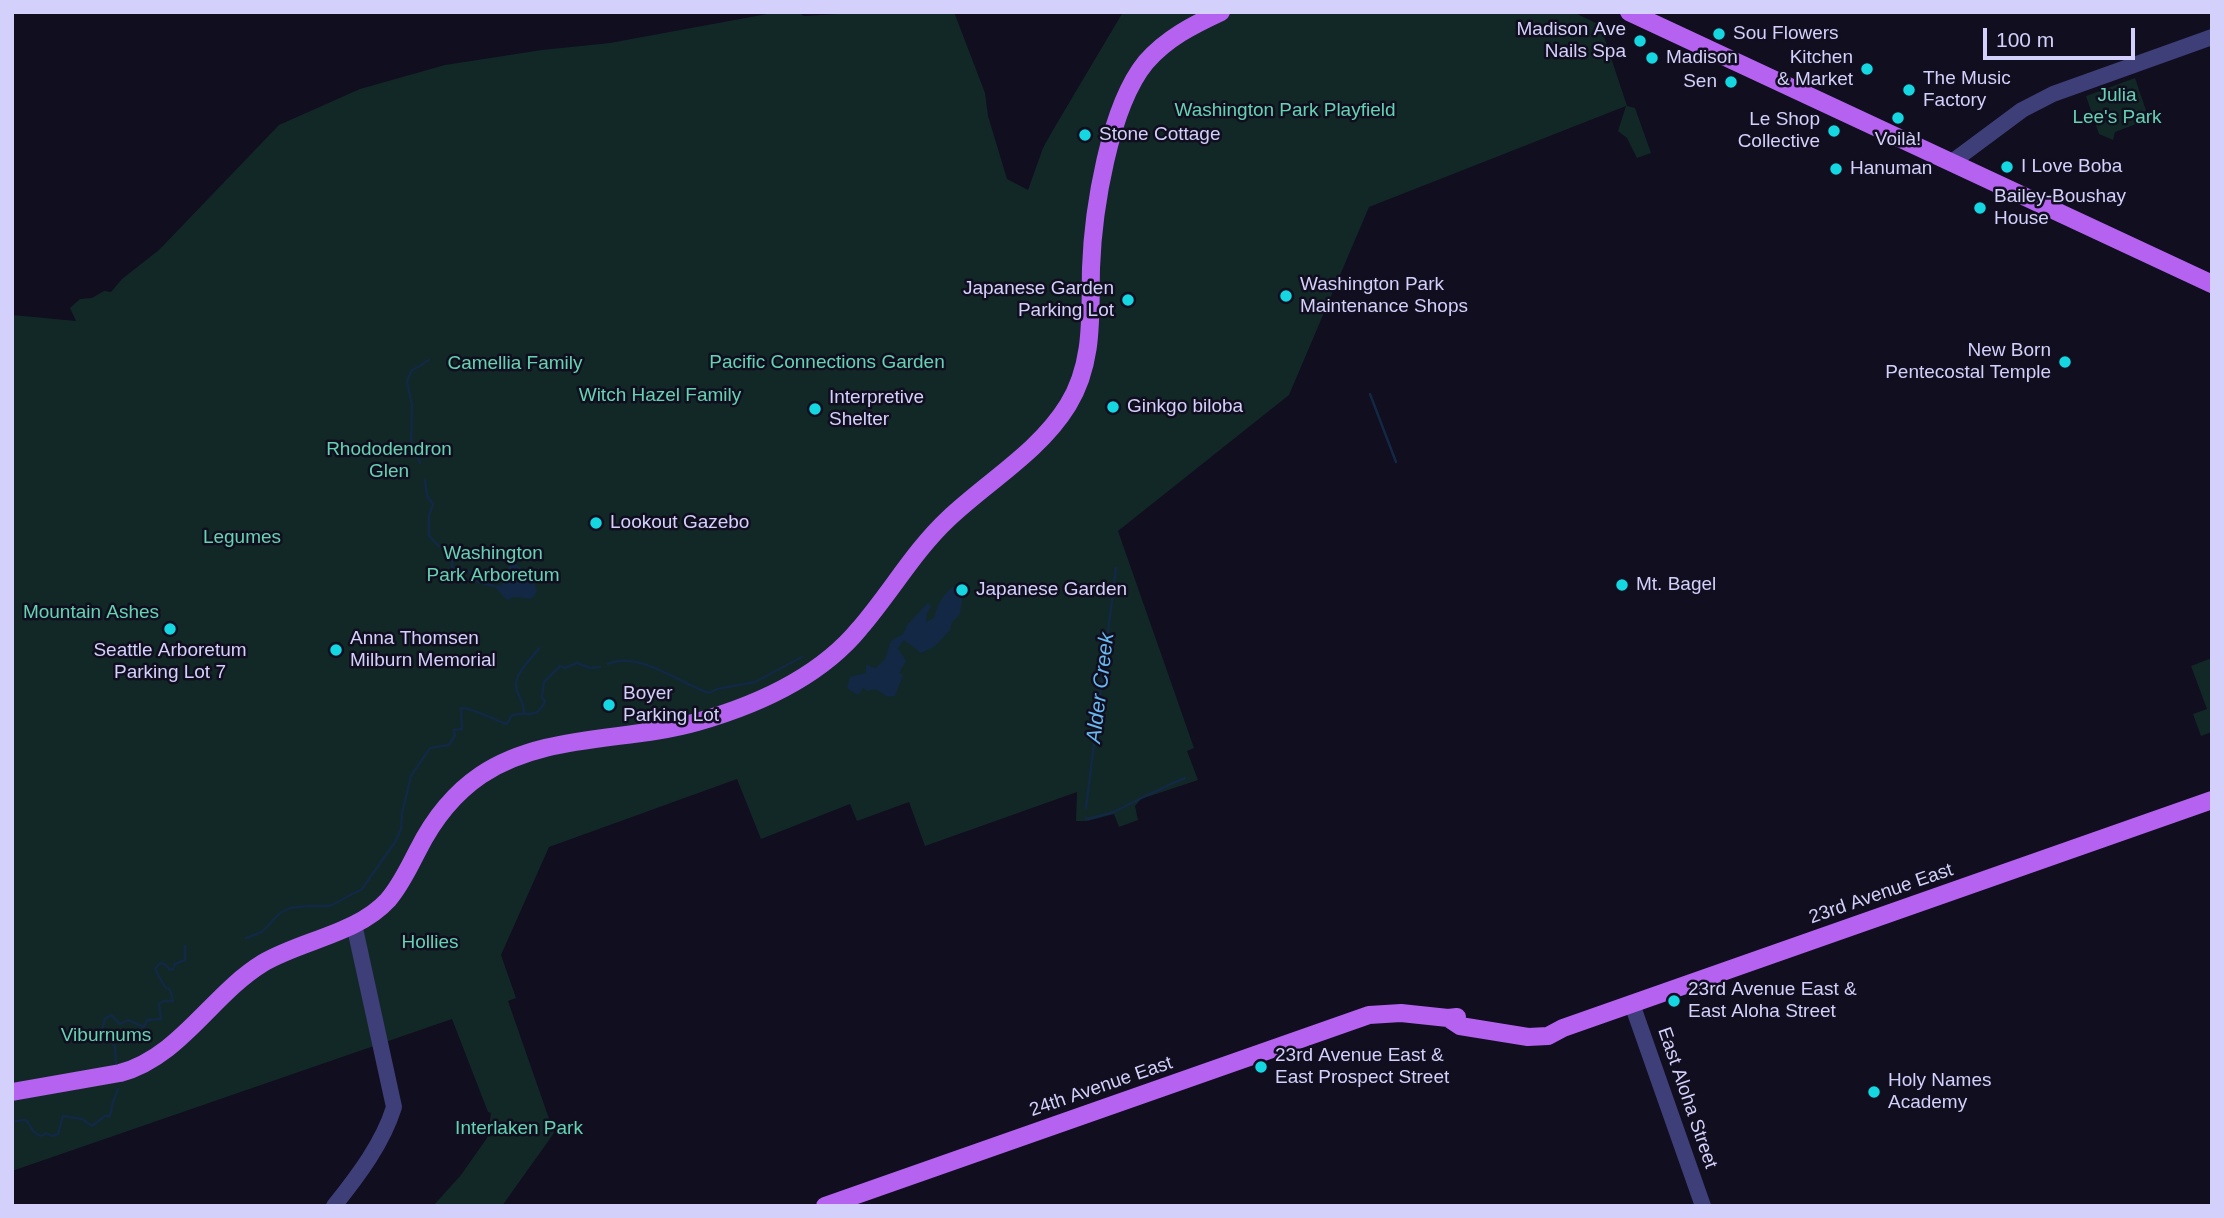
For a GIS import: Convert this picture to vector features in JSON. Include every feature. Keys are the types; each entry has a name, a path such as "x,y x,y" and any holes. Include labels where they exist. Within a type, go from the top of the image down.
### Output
{"main road":[{"path":"12,1092 136,1068 181,1037 235,984 259,965 354,924 376,911 394,892 428,831 446,806 470,783 497,766 543,749 702,721 753,701 816,669 858,631 929,538 1046,435 1073,397 1085,367 1095,220 1103,173 1124,102 1138,75 1155,53 1183,31 1221,12"},
{"path":"1629,12 2212,284"},
{"name":"23rd Avenue East","path":"1448,1018 1461,1016 1528,1032 1563,1028 2212,800"},
{"name":"24th Avenue East","path":"825,1206 1352,1021 1391,1013 1448,1018"}],"street":[{"path":"1952,162 2022,110 2053,94 2212,37"},
{"path":"334,1206 365,1165 394,1107 354,924"},
{"name":"East Aloha Street","path":"1632,1004 1703,1206"}],"green space":[{"name":"Washington Park Arboretum","path":"778,12 797,12 804,16 871,12 954,12 985,93 988,116 1007,179 1028,190 1043,148 1123,12 1573,12 1600,25 1627,106 1635,108 1651,153 1637,158 1627,138 1618,131 1626,106 1369,207 1289,395 1118,531 1194,748 1187,751 1198,780 1141,799 1135,806 1138,820 1119,827 1114,814 1076,821 1077,792 925,846 909,802 857,821 850,804 761,839 737,779 549,847 501,955 516,998 508,1001 554,1133 502,1206 433,1206 461,1175 487,1138 491,1113 488,1112 452,1019 12,1171 12,315 76,321 70,308 80,299 92,298 104,291 111,292 122,279 159,250 279,125 360,89 445,65 610,43"},
{"name":"Julia Lee's Park","path":"2135,78 2149,119 2115,132 2113,140 2099,134 2086,96"},
{"path":"2212,658 2212,732 2201,736 2193,714 2207,709 2191,666"}],"water":[{"path":"515,563 534,582 537,591 532,599 515,597 507,600 494,586 502,585 510,564"},
{"path":"959,583 964,587 960,614 952,622 950,630 934,647 921,653 904,640 898,648 906,661 899,673 903,675 895,696 888,697 876,689 867,691 863,688 858,695 847,688 850,677 866,673 866,665 876,668 885,659 891,641 903,634 907,625 928,603 931,607 926,622 934,618 942,598"}],"waterway":[{"path":"420,463 411,441 412,405 407,382 411,371 429,360"},
{"path":"1370,394 1396,462"},
{"path":"425,480 427,496 433,504 429,516 429,536 439,546"},
{"path":"444,550 452,557 452,567 469,571 478,582 494,586"},
{"name":"Alder Creek","path":"1086,808 1116,568"},
{"path":"524,712 516,681 539,648"},
{"path":"608,664 632,661 646,665 709,693 755,682 802,657"},
{"path":"246,938 262,932 280,913 290,908 330,906 362,889 401,829 411,776 430,748 449,745 455,735 454,730 462,729 461,708 507,724 512,715 536,713 542,707 545,701 542,698 544,682 560,666 565,668 577,663 590,668 600,667"},
{"name":"Alder Creek","path":"1171,784 1185,778"},
{"name":"Alder Creek","path":"1150,794 1169,785"},
{"name":"Alder Creek","path":"1086,818 1114,812 1149,794"},
{"path":"116,1063 115,1047 102,1029 105,1019 111,1015 120,1024 128,1020 144,1027 147,1020 161,1019 159,1004 173,1001 170,990 165,987 155,969 160,963 170,970 175,964 185,960 185,946"},
{"path":"16,1121 26,1120 34,1132 41,1136 46,1133 52,1136 58,1134 63,1116 82,1119 92,1126 105,1116 110,1116 118,1089"}],"place":[{"name":"Sou Flowers","path":"1719,34"},
{"name":"Madison Ave Nails Spa","path":"1640,41"},
{"name":"Madison","path":"1652,58"},
{"name":"Kitchen & Market","path":"1867,69"},
{"name":"Sen","path":"1731,82"},
{"name":"The Music Factory","path":"1909,90"},
{"name":"Voilà!","path":"1898,118"},
{"name":"Le Shop Collective","path":"1834,131"},
{"name":"Stone Cottage","path":"1085,135"},
{"name":"I Love Boba","path":"2007,167"},
{"name":"Hanuman","path":"1836,169"},
{"name":"Bailey-Boushay House","path":"1980,208"},
{"name":"Washington Park Maintenance Shops","path":"1286,296"},
{"name":"Japanese Garden Parking Lot","path":"1128,300"},
{"name":"New Born Pentecostal Temple","path":"2065,362"},
{"name":"Ginkgo biloba","path":"1113,407"},
{"name":"Interpretive Shelter","path":"815,409"},
{"name":"Lookout Gazebo","path":"596,523"},
{"name":"Mt. Bagel","path":"1622,585"},
{"name":"Japanese Garden","path":"962,590"},
{"name":"Seattle Arboretum Parking Lot 7","path":"170,629"},
{"name":"Anna Thomsen Milburn Memorial","path":"336,650"},
{"name":"Boyer Parking Lot","path":"609,705"},
{"name":"23rd Avenue East & East Aloha Street","path":"1674,1001"},
{"name":"23rd Avenue East & East Prospect Street","path":"1261,1067"},
{"name":"Holy Names Academy","path":"1874,1092"}],"park label":[{"name":"Washington Park Playfield","path":"1285,111"},
{"name":"Pacific Connections Garden","path":"827,363"},
{"name":"Camellia Family","path":"515,364"},
{"name":"Witch Hazel Family","path":"660,396"},
{"name":"Rhododendron Glen","path":"389,461"},
{"name":"Legumes","path":"242,538"},
{"name":"Mountain Ashes","path":"91,613"},
{"name":"Hollies","path":"430,943"},
{"name":"Viburnums","path":"106,1036"},
{"name":"Interlaken Park","path":"519,1129"}]}
